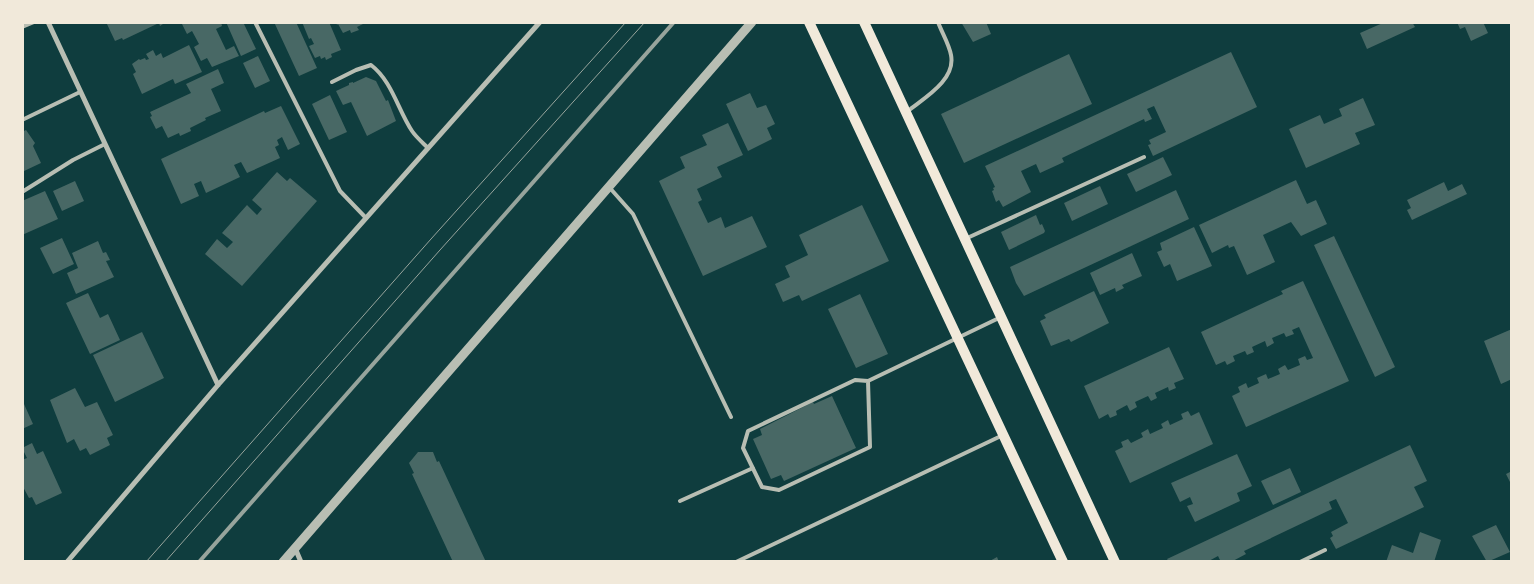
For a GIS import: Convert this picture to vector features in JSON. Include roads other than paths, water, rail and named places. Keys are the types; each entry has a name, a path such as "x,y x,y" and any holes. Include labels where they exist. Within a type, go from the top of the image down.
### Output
{"main road":[{"path":"809,22 1063,562"},
{"path":"864,22 1115,562"}],"street":[{"path":"48,22 218,385"},
{"path":"67,562 218,385 540,22"},
{"path":"283,562 752,22"},
{"path":"294,548 301,562"}],"lane":[{"path":"22,27 34,22"},
{"path":"255,22 340,191 366,218"},
{"path":"906,112 932,92 948,75 952,66 952,56 938,22"},
{"path":"332,82 356,70 371,66 378,71 387,83 413,132 428,148"},
{"path":"22,120 80,92"},
{"path":"22,192 74,160 105,144"},
{"path":"966,240 1144,157"},
{"path":"609,187 633,214 731,418"},
{"path":"868,381 870,448 779,490 762,487 743,448 748,431 855,380 868,381 1002,317"},
{"path":"736,562 1004,435"},
{"path":"680,501 753,468"},
{"path":"1300,562 1325,550"}],"tram line":[{"path":"146,562 431,239 626,22"},
{"path":"165,562 440,250 645,22"}],"railway":[{"path":"199,562 674,22"}]}
